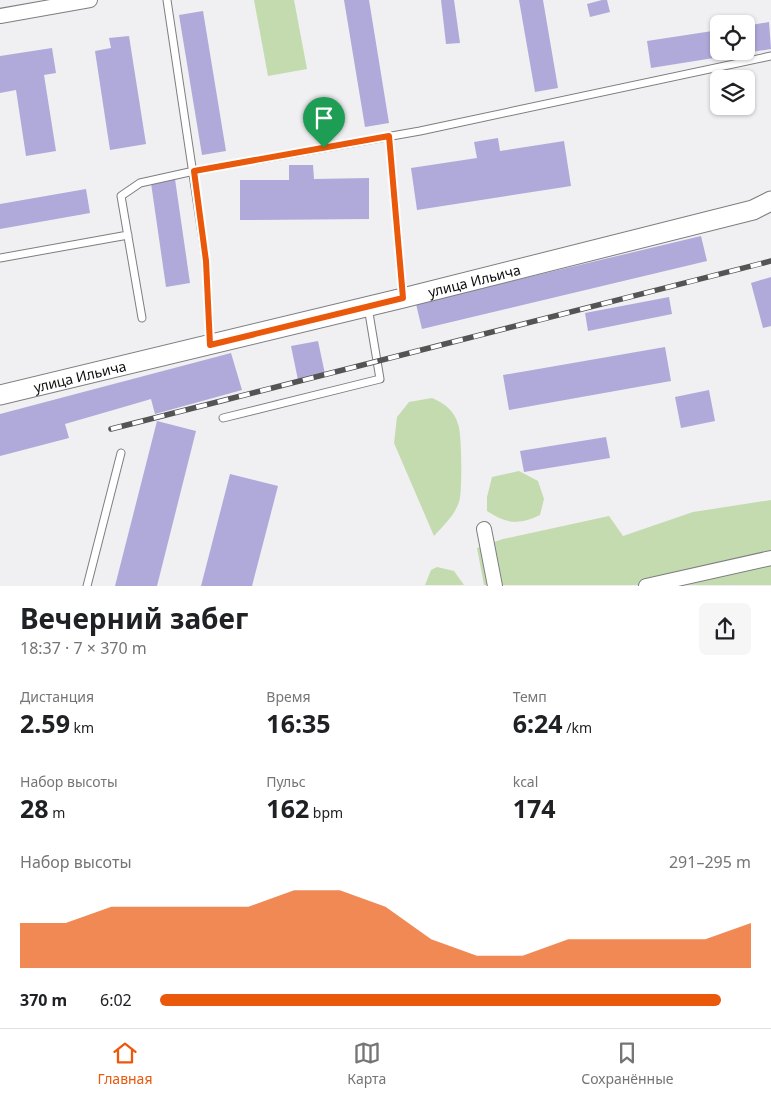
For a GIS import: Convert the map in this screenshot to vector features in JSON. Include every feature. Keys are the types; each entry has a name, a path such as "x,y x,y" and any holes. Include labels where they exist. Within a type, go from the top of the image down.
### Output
{"main road":[{"name":"улица Ильича","path":"0,395 403,298 753,210 771,201"}],"street":[{"path":"0,16 90,0"},
{"path":"484,528 495,586"},
{"path":"646,586 771,558"}],"lane":[{"path":"167,0 206,261 210,345"},
{"path":"142,318 121,196 140,183 194,171 389,136 771,56"},
{"path":"389,136 403,298"},
{"path":"0,258 128,235"},
{"path":"223,418 380,379 368,306"},
{"path":"87,586 121,453"}],"green space":[{"path":"254,0 294,0 307,69 268,76"},
{"path":"432,398 448,408 456,419 460,438 461,460 460,498 450,518 434,536 394,443 397,417 409,402"},
{"path":"519,471 538,481 544,499 540,515 519,522 500,519 487,511 487,497 492,477"},
{"path":"771,500 771,585 484,585 477,548 503,539 609,516 623,536 693,512"},
{"path":"437,567 454,571 464,585 425,585 431,570"}],"building":[{"path":"344,0 369,0 389,123 365,127"},
{"path":"441,0 454,0 460,43 446,44"},
{"path":"519,0 543,0 558,88 535,92"},
{"path":"607,0 610,12 590,17 587,4"},
{"path":"203,11 226,151 202,155 179,15"},
{"path":"769,22 771,49 755,52 755,24"},
{"path":"710,31 710,59 651,68 647,41"},
{"path":"129,36 146,144 110,150 95,51 111,48 109,38"},
{"path":"52,48 56,73 44,75 56,151 26,156 16,90 0,93 0,56"},
{"path":"498,138 500,151 564,141 571,186 417,210 411,168 477,158 474,142"},
{"path":"289,165 313,165 314,179 369,178 369,219 240,220 240,180 289,180"},
{"path":"175,179 190,283 166,287 151,183"},
{"path":"86,189 90,213 0,229 0,204"},
{"path":"701,236 707,261 422,329 416,304"},
{"path":"771,277 771,326 763,328 751,283"},
{"path":"669,297 672,314 588,331 585,313"},
{"path":"318,341 325,374 298,380 291,346"},
{"path":"665,347 671,381 509,410 503,375"},
{"path":"231,353 242,390 155,414 151,399 65,424 69,438 0,456 0,414"},
{"path":"709,390 715,421 681,428 675,397"},
{"path":"157,421 196,431 157,586 115,586"},
{"path":"606,437 610,458 524,472 520,451"},
{"path":"230,474 278,486 252,586 201,586"}],"railway":[{"path":"111,429 771,261"}],"route":[{"path":"389,136 389,154 403,298 210,345 206,261 194,171 324,148 389,136"}]}
